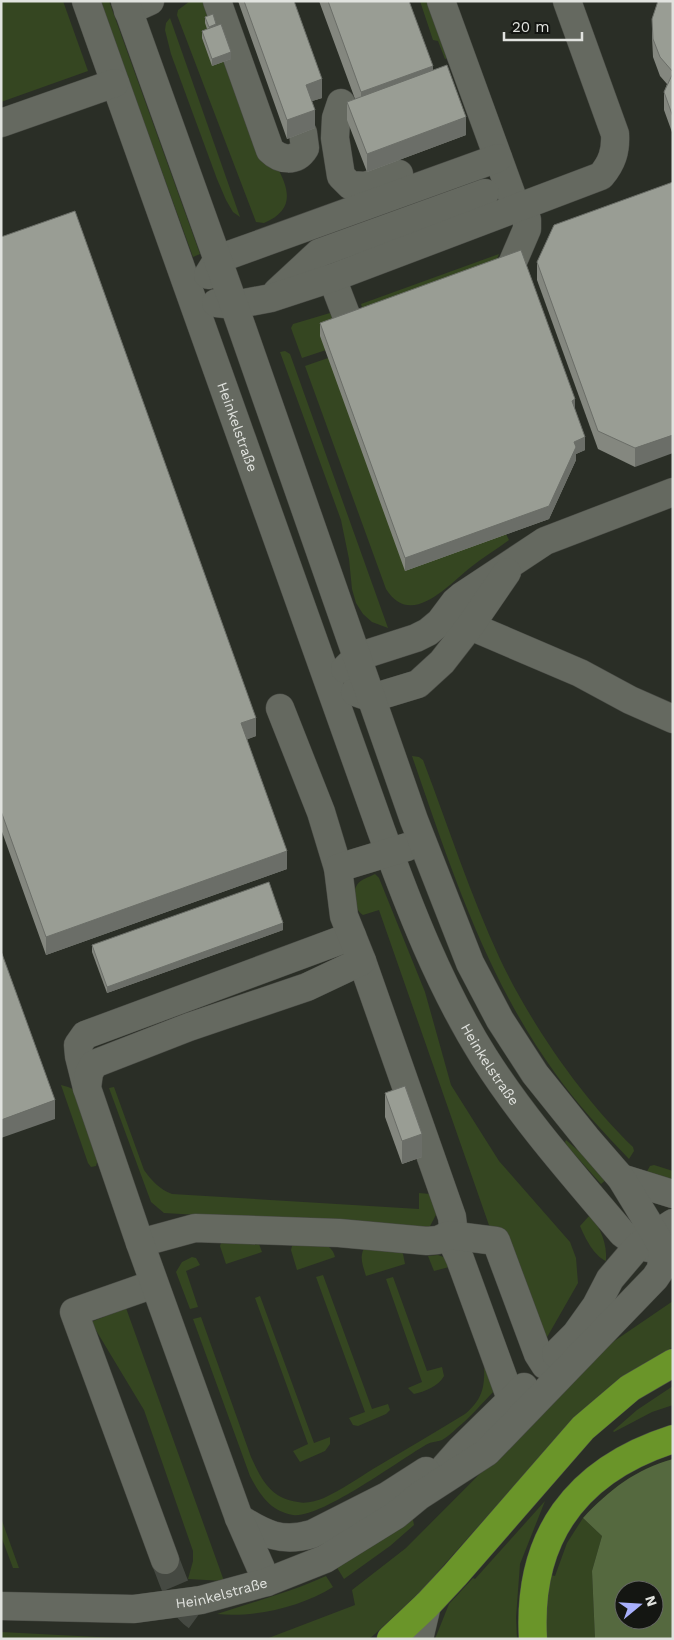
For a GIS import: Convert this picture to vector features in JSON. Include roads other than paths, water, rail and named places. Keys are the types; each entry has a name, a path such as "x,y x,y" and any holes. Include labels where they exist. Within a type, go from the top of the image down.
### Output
{"highway":[{"path":"391,1639 427,1605 484,1543 583,1428 630,1388 673,1363"},
{"path":"533,1639 531,1613 536,1577 549,1537 564,1512 579,1494 599,1476 646,1449 673,1440"}],"street":[{"name":"Heinkelstraße","path":"86,1 389,853 432,958 449,994 483,1056 538,1134 622,1233 660,1240"},
{"path":"217,1 270,150 277,157 284,159 298,156 305,148 303,132"},
{"path":"441,1 495,149 522,214 507,275 494,309"},
{"path":"495,149 263,243 218,259 192,299 234,306 271,298 522,214 601,176 609,167 615,150 615,134 567,1"},
{"path":"582,1 608,75 601,94"},
{"path":"134,4 234,306 357,657 422,842 470,962 500,1020 535,1074 621,1178 660,1240"},
{"path":"1,123 115,83"},
{"path":"342,103 336,118 335,138 341,176 350,186 366,186 495,149"},
{"path":"271,298 320,253 485,193"},
{"path":"263,243 320,253"},
{"path":"332,278 350,325"},
{"path":"516,559 470,626 442,662 418,684 372,698 330,684 357,657 416,638 428,632 440,622 462,596 516,559 545,541 673,492"},
{"path":"470,626 580,673 630,700 673,720"},
{"path":"280,708 321,812 338,868 344,916 362,961 452,1217 453,1226 465,1237"},
{"path":"338,868 422,842"},
{"path":"267,1582 239,1518 154,1284 87,1088 78,1056 78,1045 85,1035 352,936"},
{"path":"87,1088 89,1073 94,1064 189,1027 307,987 362,961"},
{"path":"621,1178 673,1194"},
{"path":"140,1243 196,1228 338,1233 427,1241 465,1237 496,1241 538,1354 528,1382"},
{"path":"465,1237 460,1259 528,1382"},
{"name":"Heinkelstraße","path":"419,1496 461,1449 576,1334 596,1306 610,1279 660,1240"},
{"name":"Heinkelstraße","path":"1,1606 134,1610 201,1600 267,1582 324,1559 396,1515 419,1496 487,1452 655,1278 661,1269 660,1240"},
{"path":"154,1284 74,1312 165,1560"},
{"path":"239,1518 257,1530 276,1537 294,1538 312,1534 387,1496 461,1449"},
{"path":"419,1639 427,1605"}],"tunnel":[{"path":"165,1560 181,1598 197,1617"}]}
